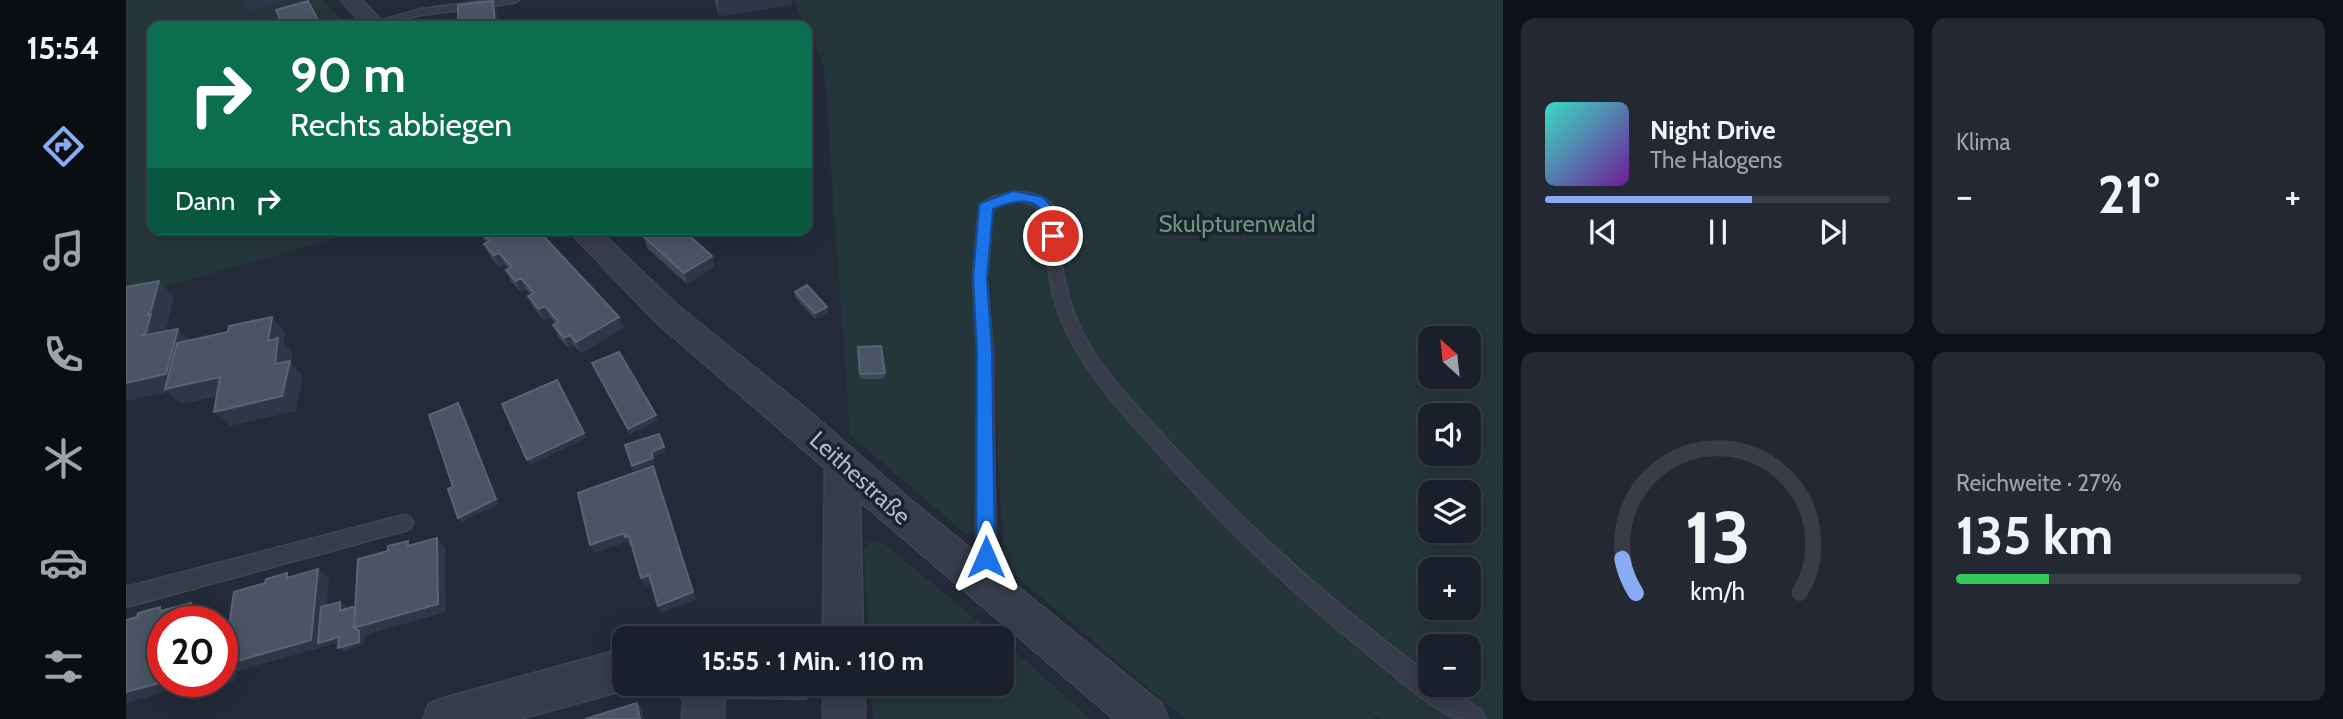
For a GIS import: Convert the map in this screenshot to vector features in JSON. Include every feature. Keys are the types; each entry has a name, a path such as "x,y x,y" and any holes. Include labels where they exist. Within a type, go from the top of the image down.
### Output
{"street":[{"path":"351,0 370,21"},
{"name":"Leithestraße","path":"587,235 667,314 1147,719"},
{"path":"842,462 843,626"},
{"path":"444,719 612,673"},
{"path":"702,719 704,696"},
{"path":"844,696 844,719"}],"lane":[{"path":"388,21 421,12 513,0"},
{"path":"986,584 985,352 980,278 986,206 1013,196 1027,197 1048,207 1052,215 1054,277 1074,334 1126,406 1195,484 1270,556 1357,634 1474,719"},
{"path":"126,597 404,523"}],"green space":[{"path":"126,0 324,0 343,21 147,21 147,235 342,235 126,297"},
{"name":"Skulpturenwald","path":"793,0 1503,0 1503,719 1381,719 1356,705 1377,719 1185,719 1006,567 990,276 976,271 984,529 966,534 850,435 824,65 812,40 812,21 803,21"},
{"path":"869,542 883,543 984,626 868,626 864,549"},
{"path":"1014,651 1091,719 873,719 872,696 1014,696"}],"building":[{"path":"308,1 318,21 281,21 276,10"},
{"path":"493,1 495,21 458,21 458,5"},
{"path":"484,235 543,235 619,317 576,342 570,335 564,338 553,325 559,322 545,306 539,309 528,296 534,293 521,278 516,281 506,270 512,267 499,253 494,255 484,244 490,241"},
{"path":"689,235 712,256 684,273 644,237"},
{"path":"159,281 151,310 147,315 151,314 146,332 141,336 178,329 166,374 126,383 126,287"},
{"path":"807,285 827,307 815,313 795,292"},
{"path":"272,317 268,341 278,338 275,364 290,361 282,396 214,412 220,377 165,389 177,343 228,332 229,326"},
{"path":"881,346 885,373 860,374 858,347"},
{"path":"619,352 656,415 628,429 592,363"},
{"path":"557,380 584,433 527,460 502,404"},
{"path":"458,403 496,499 458,518 448,489 453,487 429,415"},
{"path":"659,434 664,447 651,452 653,458 632,466 625,445"},
{"path":"653,466 693,592 658,606 649,575 641,578 629,536 625,537 624,533 590,545 578,493"},
{"path":"437,538 438,604 354,628 358,559 388,551 388,546 408,541 408,546"},
{"path":"318,569 311,640 238,661 238,606 232,606 234,592 287,573 287,578"},
{"path":"340,602 340,611 355,606 354,628 359,631 359,642 338,648 339,637 318,643 321,607"},
{"path":"147,611 147,686 126,692 126,620 137,617 138,613"},
{"path":"726,696 807,696 807,697"},
{"path":"637,703 640,719 585,719"}],"route":[{"path":"986,557 985,352 980,278 986,206 1003,197 1013,196 1038,201 1048,207 1052,215 1053,236"}]}
